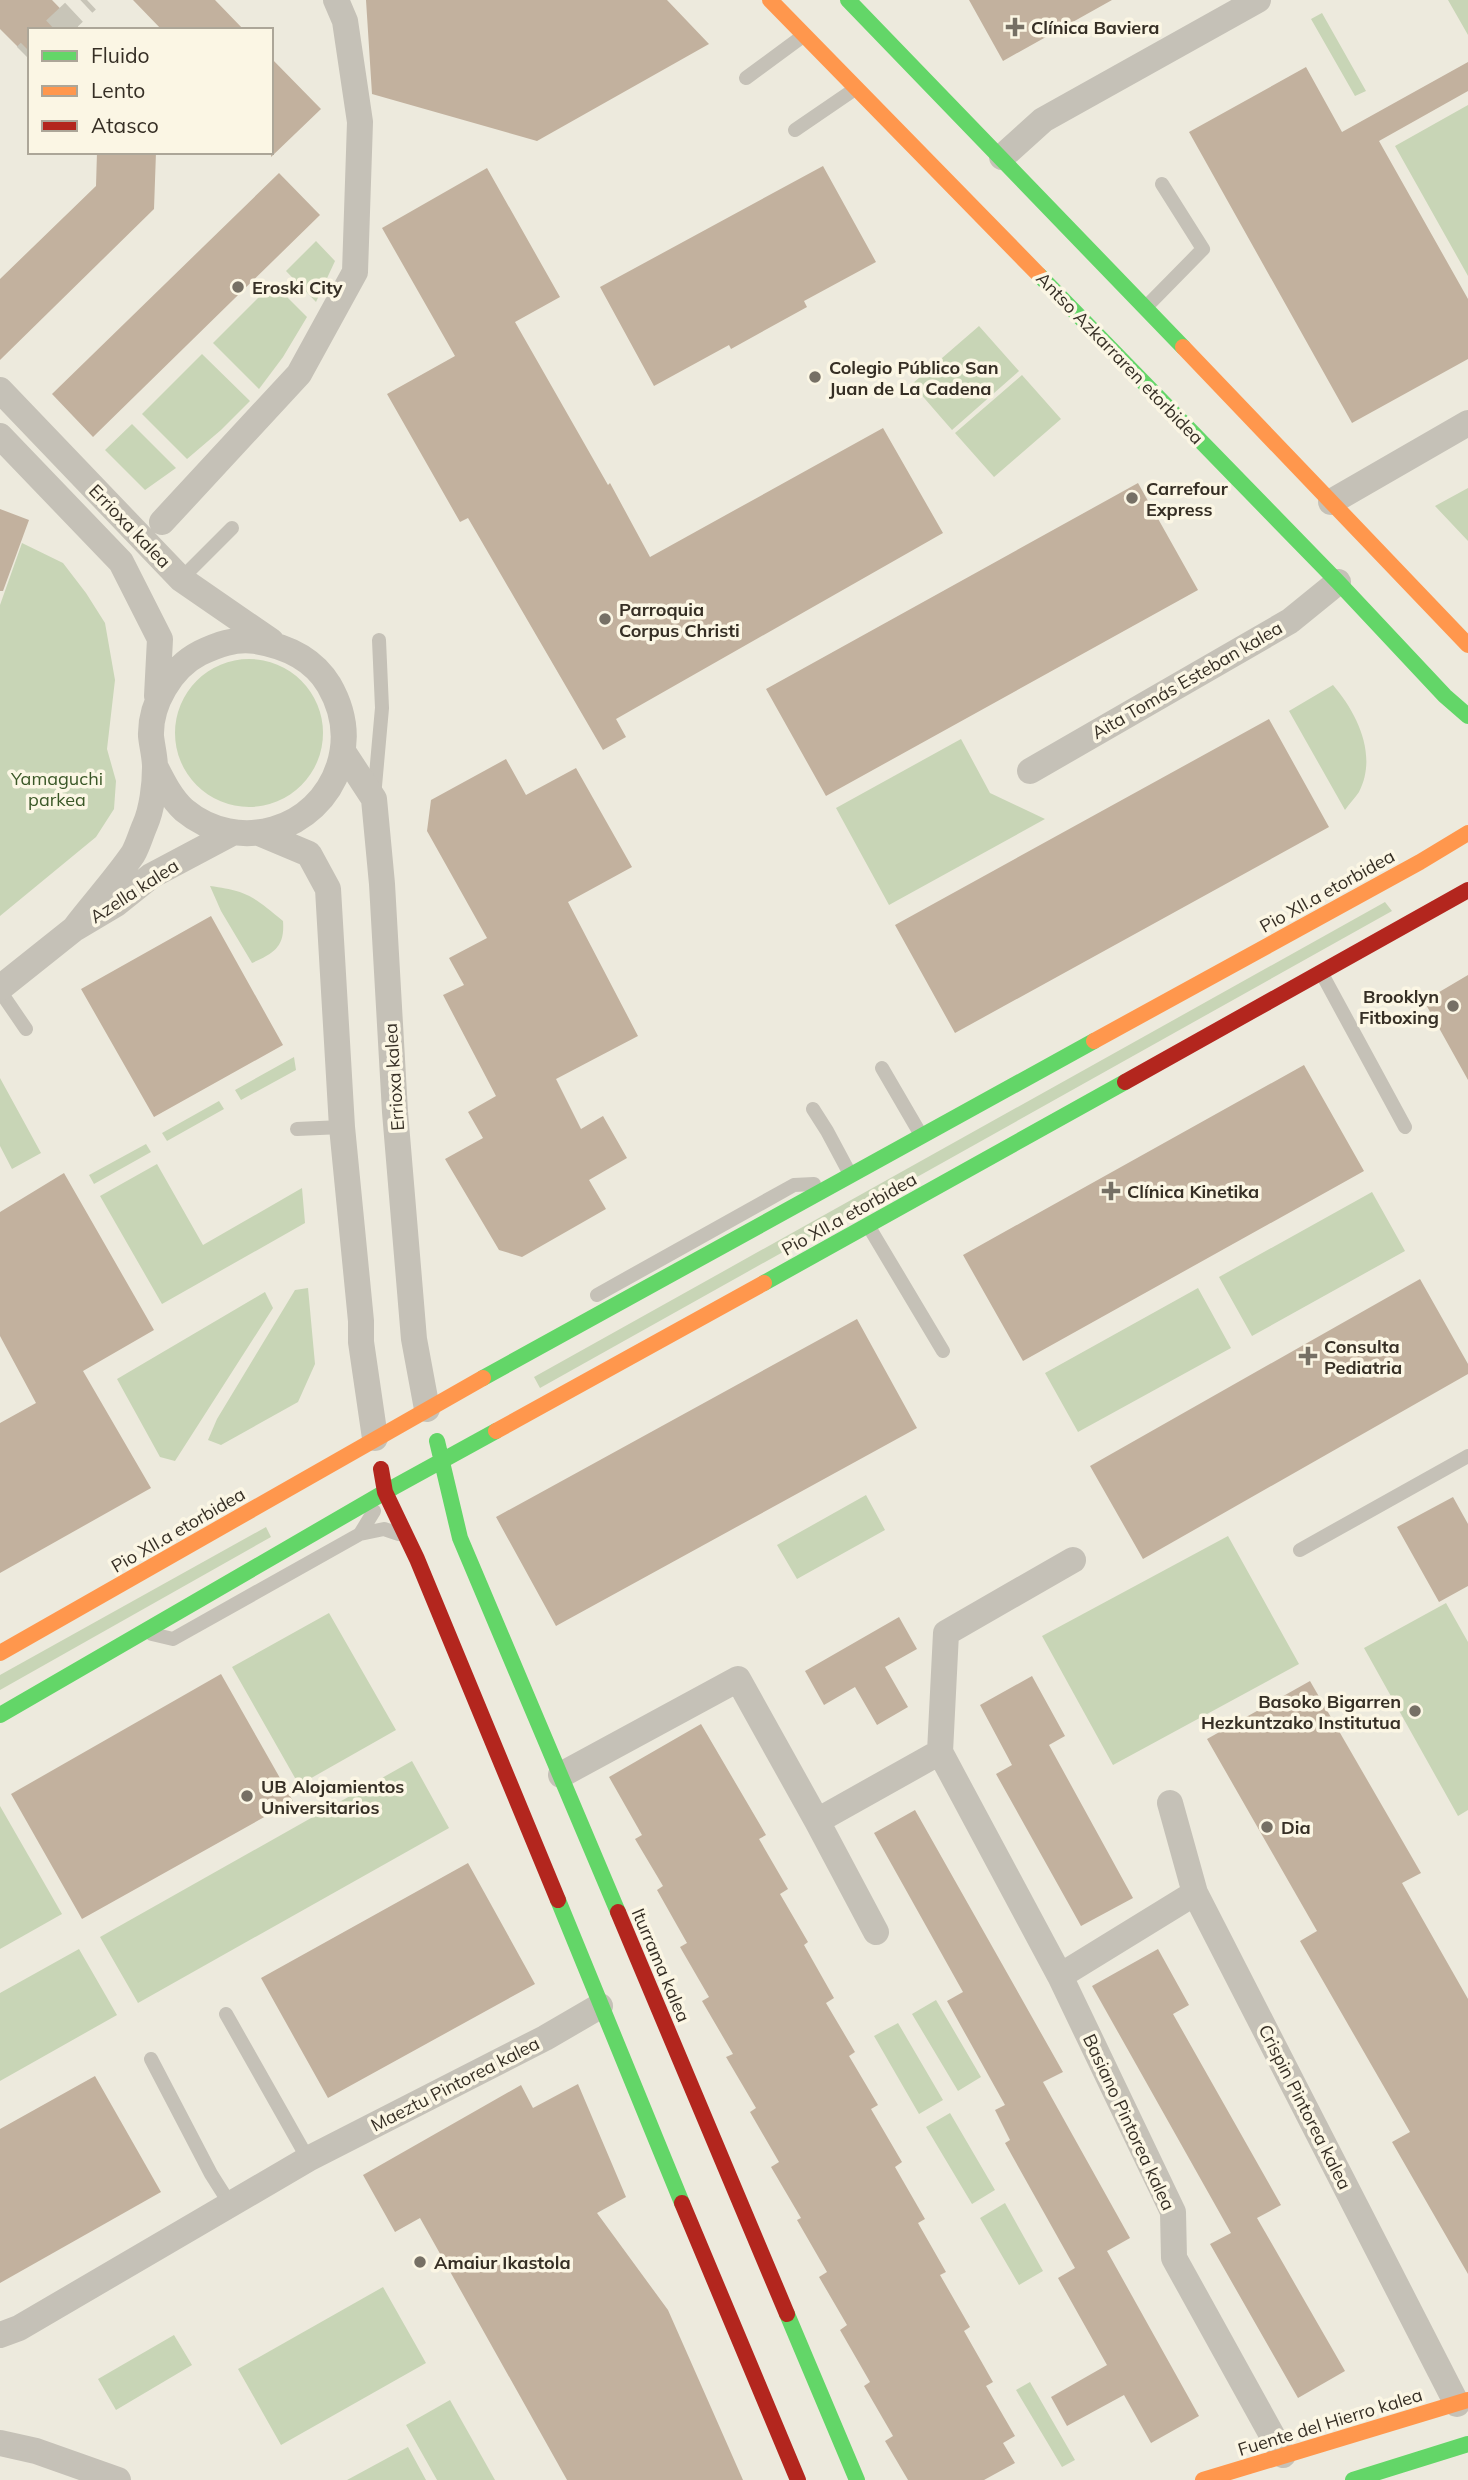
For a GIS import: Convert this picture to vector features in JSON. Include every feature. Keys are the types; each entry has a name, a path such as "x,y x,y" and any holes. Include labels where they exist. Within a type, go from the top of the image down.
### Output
{"street":[{"path":"162,522 299,374 355,272 359,122 345,21 336,0"},
{"name":"Antso Azkarraren etorbidea","path":"770,0 1468,716"},
{"path":"848,0 1002,157 1468,645"},
{"path":"1002,157 1043,120 1258,0"},
{"name":"Errioxa kalea","path":"0,390 181,579 275,644"},
{"path":"1331,502 1468,423"},
{"name":"Errioxa kalea","path":"0,436 121,562 160,639 157,701"},
{"name":"Aita Tomás Esteban kalea","path":"1030,771 1290,621 1338,582"},
{"path":"247,640 275,644 301,655 322,674 337,698 344,725 344,753 334,782 315,807 289,825 259,833 232,833 206,824 184,810 167,790 155,766 151,734 157,701 178,670 193,657 219,644 247,640"},
{"name":"Errioxa kalea","path":"344,753 374,799 414,1339 437,1404"},
{"name":"Azella kalea","path":"74,929 134,852 148,818 155,766"},
{"name":"Azella kalea","path":"0,989 74,929 116,904 151,876 232,833"},
{"path":"259,833 309,854 328,889 342,1127 361,1342 385,1492 417,1559 798,2480"},
{"name":"Pio XII.a etorbidea","path":"0,1653 252,1511 375,1438 1420,862 1468,833"},
{"name":"Pio XII.a etorbidea","path":"0,1715 385,1492 868,1226 1468,890"},
{"path":"437,1404 443,1461"},
{"name":"Iturrama kalea","path":"443,1461 447,1493 460,1538 857,2480"},
{"path":"817,1821 940,1752 946,1633 1073,1560"},
{"path":"561,1775 738,1679 876,1932"},
{"name":"Basiano Pintorea kalea","path":"940,1752 1060,1976 1173,2212 1174,2258 1283,2455"},
{"name":"Crispin Pintorea kalea","path":"1170,1803 1195,1894 1462,2402"},
{"path":"1060,1976 1195,1894"},
{"name":"Maeztu Pintorea kalea","path":"1,2336 308,2159 545,2038 600,2006"},
{"name":"Fuente del Hierro kalea","path":"1202,2480 1462,2402"},
{"path":"0,2443 37,2451 118,2480"},
{"path":"1353,2480 1468,2444"}],"lane":[{"path":"746,78 804,36"},
{"path":"795,130 856,89"},
{"path":"1146,307 1203,249 1162,184"},
{"path":"181,579 232,528"},
{"path":"374,799 382,708 379,640"},
{"path":"1322,973 1405,1127"},
{"path":"0,989 26,1030"},
{"path":"1274,1000 1298,1005"},
{"path":"882,1068 922,1136"},
{"path":"813,1109 827,1131 844,1180"},
{"path":"297,1129 342,1127"},
{"name":"Pio XII.a etorbidea","path":"579,1305 794,1185 844,1180"},
{"path":"868,1226 943,1351"},
{"name":"Pio XII.a etorbidea","path":"437,1404 467,1367"},
{"path":"1300,1550 1468,1456"},
{"path":"360,1534 385,1492"},
{"path":"144,1633 173,1639 360,1534 384,1529 405,1536"},
{"path":"226,2014 308,2159"},
{"path":"151,2059 211,2174 230,2204"}],"green space":[{"path":"1448,0 1468,0 1468,35"},
{"path":"1322,13 1366,91 1355,96 1311,19"},
{"path":"1468,105 1468,276 1395,146"},
{"path":"316,241 335,261 316,302 286,271"},
{"path":"273,283 307,317 283,357 259,389 213,343"},
{"path":"979,326 1019,371 952,430 912,384"},
{"path":"202,354 250,401 187,459 142,414"},
{"path":"1022,375 1061,419 994,477 955,433"},
{"path":"132,424 176,468 145,490 105,450"},
{"path":"1468,488 1468,541 1435,506"},
{"name":"Yamaguchi parkea","path":"22,543 63,563 105,623 115,680 107,749 116,781 114,809 96,837 0,916 0,605"},
{"path":"249,659 277,665 290,671 301,681 311,692 317,705 323,733 317,761 311,774 301,785 290,795 277,801 249,807 221,801 208,795 197,785 187,774 181,761 175,733 181,705 187,692 197,681 208,671 221,665"},
{"path":"1333,685 1357,721 1365,749 1364,778 1359,792 1345,810 1289,711"},
{"path":"961,739 990,793 1045,819 889,905 836,808"},
{"path":"210,886 250,896 283,921 282,937 276,948 252,963 221,911"},
{"path":"1385,902 1392,911 540,1388 534,1377"},
{"path":"294,1057 296,1070 241,1100 235,1090"},
{"path":"0,1078 41,1153 12,1169 0,1146"},
{"path":"219,1101 224,1109 167,1141 162,1133"},
{"path":"146,1144 151,1152 94,1184 89,1175"},
{"path":"157,1164 203,1245 302,1188 305,1223 162,1304 100,1196"},
{"path":"1372,1192 1405,1251 1252,1336 1219,1277"},
{"path":"308,1288 315,1364 298,1402 221,1445 208,1440 217,1419 295,1290"},
{"path":"1198,1288 1231,1348 1078,1432 1045,1373"},
{"path":"265,1292 273,1308 175,1461 160,1457 117,1379"},
{"path":"866,1495 885,1530 797,1579 777,1545"},
{"path":"266,1527 271,1537 0,1690 0,1675"},
{"path":"1228,1536 1299,1664 1113,1765 1042,1636"},
{"path":"1446,1603 1468,1642 1468,1810 1458,1816 1364,1648"},
{"path":"329,1613 396,1730 299,1785 232,1667"},
{"path":"412,1761 449,1828 138,2003 100,1937"},
{"path":"0,1806 62,1914 0,1949"},
{"path":"79,1949 117,2015 0,2081 0,1993"},
{"path":"936,2000 981,2077 958,2091 912,2014"},
{"path":"898,2023 943,2100 919,2114 874,2036"},
{"path":"950,2113 995,2190 972,2204 926,2127"},
{"path":"1005,2203 1043,2271 1019,2285 980,2218"},
{"path":"383,2287 426,2363 281,2445 238,2369"},
{"path":"174,2335 192,2365 116,2410 98,2379"},
{"path":"1030,2382 1075,2460 1062,2467 1016,2390"},
{"path":"450,2400 495,2480 437,2480 406,2425"},
{"path":"408,2447 426,2480 347,2480"}],"building":[{"path":"0,0 52,0 79,28 28,28 28,57 0,29"},
{"path":"133,0 215,0 242,28 160,28"},
{"path":"366,0 667,0 709,44 537,141 372,94"},
{"path":"969,0 1112,0 1003,61"},
{"path":"273,60 321,109 271,157 273,154"},
{"path":"1468,62 1468,91 1379,141 1468,299 1468,359 1352,423 1189,132 1306,67 1342,132"},
{"path":"97,154 156,154 154,209 0,360 0,279 96,186"},
{"path":"823,166 876,262 804,301 807,307 731,349 729,345 654,386 600,287"},
{"path":"487,168 560,297 515,322 608,485 610,483 650,557 883,428 943,533 616,719 626,737 603,750 468,518 460,522 387,394 455,356 382,228"},
{"path":"279,173 320,215 93,437 52,394"},
{"path":"1138,483 1198,590 826,796 766,689"},
{"path":"0,509 29,520 3,591 0,591"},
{"path":"1269,719 1329,827 955,1033 895,925"},
{"path":"506,759 526,795 576,768 632,867 568,902 638,1036 556,1079 581,1129 603,1116 627,1158 589,1180 606,1209 522,1257 499,1250 445,1159 483,1138 468,1112 496,1096 443,995 464,985 449,958 487,938 427,831 431,800"},
{"path":"211,916 283,1045 154,1117 81,989"},
{"path":"1468,975 1468,1080 1424,1001"},
{"path":"1304,1065 1364,1171 1023,1361 963,1255"},
{"path":"64,1173 154,1330 83,1371 151,1488 0,1573 0,1423 36,1403 0,1336 0,1212"},
{"path":"1420,1279 1468,1364 1468,1374 1143,1559 1090,1466"},
{"path":"857,1319 917,1428 556,1626 496,1517"},
{"path":"1453,1497 1468,1524 1468,1586 1439,1602 1397,1527"},
{"path":"899,1617 917,1649 885,1667 908,1707 877,1725 855,1687 824,1705 805,1671"},
{"path":"221,1674 293,1801 82,1919 11,1794"},
{"path":"1032,1676 1065,1736 1049,1745 1133,1898 1081,1926 996,1774 1012,1765 980,1705"},
{"path":"1310,1681 1421,1873 1402,1883 1468,1999 1468,2274 1392,2142 1410,2132 1300,1941 1317,1931 1207,1739"},
{"path":"701,1724 766,1835 759,1839 788,1889 780,1894 808,1942 804,1945 834,1998 826,2003 855,2052 849,2056 878,2105 871,2109 902,2162 895,2167 925,2219 918,2223 946,2272 940,2275 970,2327 964,2331 993,2382 986,2386 1015,2436 1003,2443 1015,2463 984,2480 908,2480 885,2441 893,2436 864,2386 870,2382 840,2330 847,2325 819,2277 827,2272 797,2220 801,2218 771,2167 779,2162 750,2112 756,2108 726,2057 733,2054 702,2001 709,1997 680,1947 687,1943 657,1890 663,1886 635,1839 642,1835 609,1777"},
{"path":"915,1810 1063,2072 1043,2082 1130,2238 1107,2251 1199,2416 1151,2443 1124,2395 1067,2426 1051,2397 1107,2365 1058,2278 1075,2268 1005,2143 1010,2140 995,2110 1005,2105 947,2001 963,1992 874,1833"},
{"path":"468,1863 535,1984 328,2098 261,1978"},
{"path":"1158,1949 1189,2005 1173,2014 1281,2205 1257,2218 1345,2371 1298,2398 1210,2244 1231,2233 1092,1986"},
{"path":"95,2076 161,2192 0,2283 0,2129"},
{"path":"578,2084 626,2197 597,2213 668,2310 743,2480 567,2480 420,2218 395,2232 363,2175 521,2085 533,2108"}],"tunnel":[{"path":"57,28 87,0"}],"traffic: fast":[{"path":"848,0 1183,347"},
{"path":"1039,275 1338,582 1445,696 1468,716"},
{"path":"483,1378 1094,1041"},
{"path":"764,1283 1125,1082"},
{"path":"0,1715 385,1492 496,1431"},
{"path":"437,1441 460,1538 618,1912"},
{"path":"558,1900 682,2203"},
{"path":"787,2314 857,2480"},
{"path":"1353,2480 1468,2444"}],"traffic: slow":[{"path":"770,0 1039,275"},
{"path":"1183,347 1468,645"},
{"path":"1094,1041 1468,833"},
{"path":"496,1431 764,1283"},
{"path":"0,1653 483,1378"},
{"path":"1203,2480 1468,2400"}],"traffic: jam":[{"path":"1125,1082 1468,890"},
{"path":"381,1469 385,1492 417,1559 558,1900"},
{"path":"618,1912 787,2314"},
{"path":"682,2203 798,2480"}],"place":[{"name":"Clínica Baviera","path":"1015,27"},
{"name":"Eroski City","path":"238,287"},
{"name":"Colegio Público San Juan de La Cadena","path":"815,377"},
{"name":"Carrefour Express","path":"1132,498"},
{"name":"Parroquia Corpus Christi","path":"605,619"},
{"name":"Brooklyn Fitboxing","path":"1453,1006"},
{"name":"Clínica Kinetika","path":"1111,1191"},
{"name":"Consulta Pediatria","path":"1308,1356"},
{"name":"Basoko Bigarren Hezkuntzako Institutua","path":"1415,1711"},
{"name":"UB Alojamientos Universitarios","path":"247,1796"},
{"name":"Dia","path":"1267,1827"},
{"name":"Amaiur Ikastola","path":"420,2262"}]}
